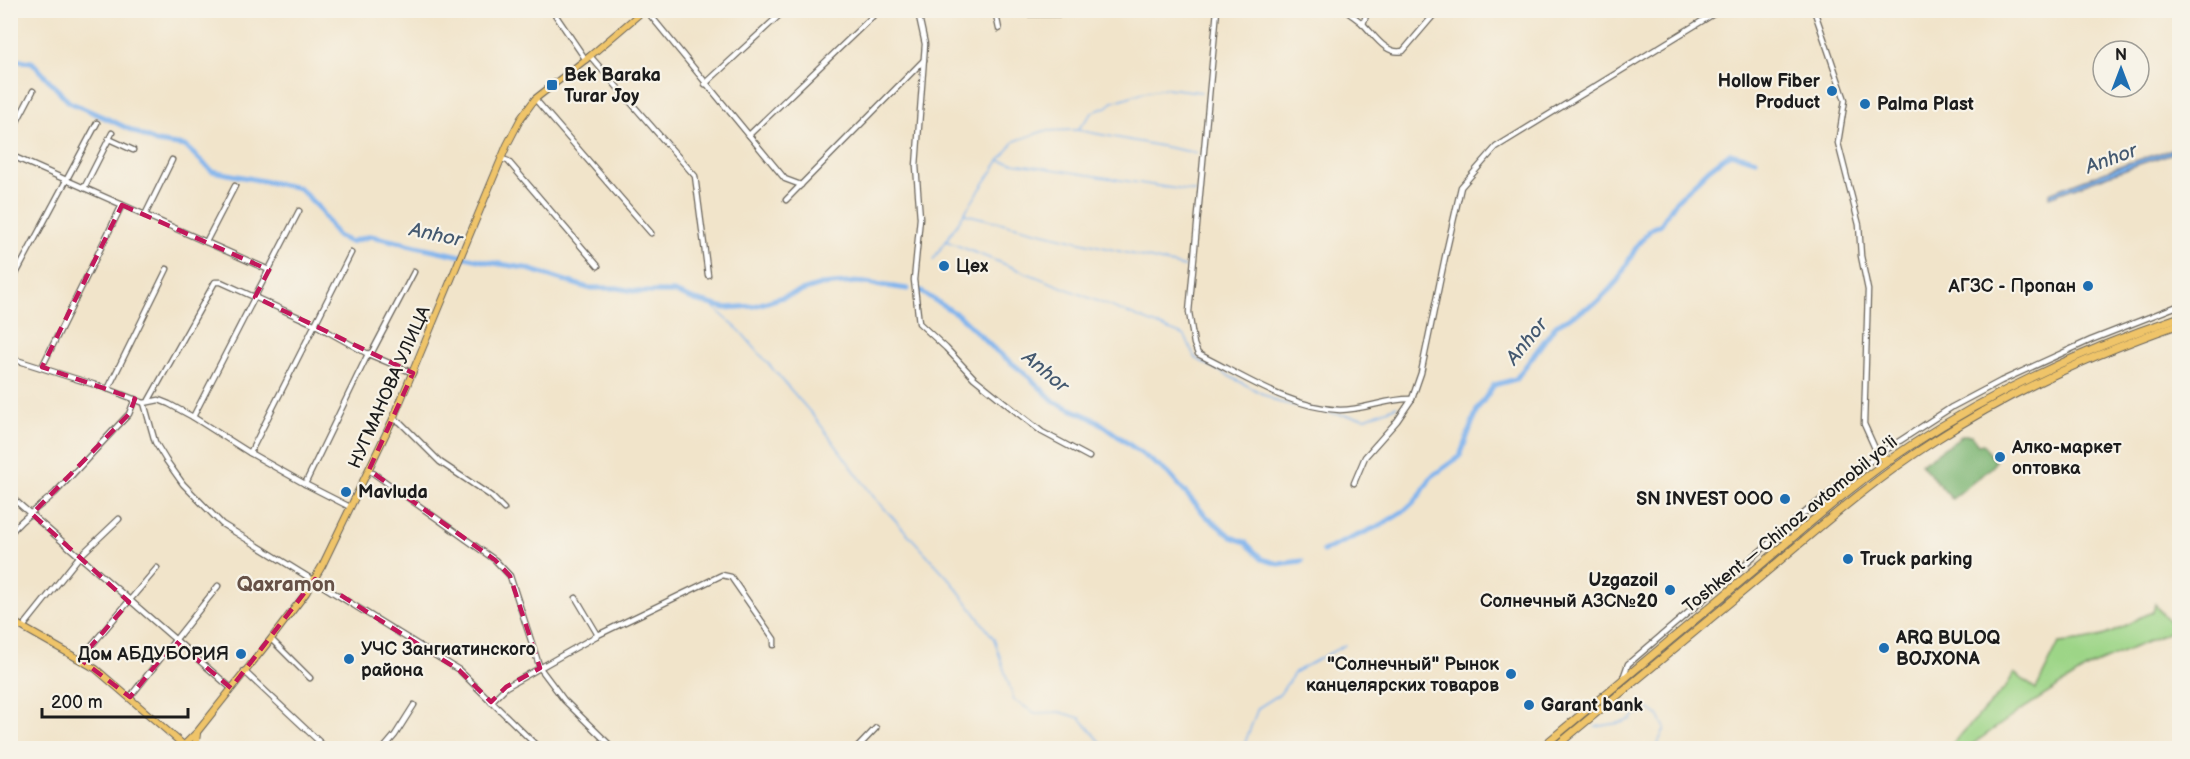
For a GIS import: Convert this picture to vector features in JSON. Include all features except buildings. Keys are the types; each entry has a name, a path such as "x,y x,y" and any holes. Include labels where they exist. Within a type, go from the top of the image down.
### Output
{"highway":[{"name":"Toshkent — Chinoz avtomobil yoʻli","path":"1541,748 1835,502 1891,460 1948,423 2025,380 2132,333 2180,316"},
{"name":"Toshkent — Chinoz avtomobil yoʻli","path":"1554,748 1867,487 1933,441 2041,380 2134,340 2180,324"},
{"path":"1878,455 1883,459 1891,460"},
{"path":"1778,535 1790,540"},
{"path":"1717,600 1719,610"}],"main road":[{"name":"НУГМАНОВА УЛИЦА","path":"185,747 271,639 315,579 393,419 517,124 535,99 645,10"},
{"path":"10,620 96,669 185,747"},
{"name":"НУГМАНОВА УЛИЦА","path":"185,747 222,695 231,688"},
{"path":"195,748 198,731"}],"street":[{"path":"552,10 588,58 695,176 708,275"},
{"path":"645,10 785,180 801,185"},
{"path":"705,84 785,10"},
{"path":"921,10 918,12 925,44 916,166 920,218 914,280 920,323 974,378 1010,407 1042,432 1089,457"},
{"path":"1217,10 1189,312 1194,344 1198,354 1284,397 1322,408 1341,410 1378,406 1401,399 1413,399"},
{"path":"1345,10 1388,48 1401,52 1438,10"},
{"path":"1363,24 1368,10"},
{"path":"1354,483 1365,457 1413,399 1421,373 1461,186 1496,147 1720,10"},
{"path":"1814,10 1845,100 1838,143 1858,225 1868,290 1864,424 1878,455"},
{"path":"999,29 995,12 1085,14"},
{"path":"749,135 874,15"},
{"path":"786,200 924,60"},
{"path":"10,135 33,91"},
{"path":"535,99 651,233"},
{"path":"10,285 97,123"},
{"path":"84,188 112,133"},
{"path":"109,139 133,150"},
{"path":"10,155 269,270"},
{"path":"502,159 508,161 598,266"},
{"path":"145,215 172,160"},
{"path":"206,242 235,186"},
{"path":"42,367 122,205"},
{"path":"194,417 298,211"},
{"path":"250,453 351,253"},
{"path":"108,389 167,269"},
{"path":"305,484 368,354 372,352 414,272"},
{"path":"413,373 368,354 314,324 221,282 215,282 146,402 155,442 183,484 222,524 315,579 459,670 539,748"},
{"path":"1621,681 1628,664 1778,535 1878,455 1952,407 2001,381 2091,339 2180,305"},
{"path":"10,358 135,399 146,402 159,400 169,404 194,417 250,453 350,507"},
{"path":"10,534 129,414 135,399"},
{"path":"393,419 400,422 440,462 491,496 504,509"},
{"path":"369,470 495,560 510,576 540,668 564,700 613,748"},
{"path":"10,496 129,602 231,688"},
{"path":"23,627 79,557 119,519"},
{"path":"80,659 157,568"},
{"path":"491,702 506,687 598,635 723,575 731,577 774,639 774,645"},
{"path":"130,697 218,586"},
{"path":"1713,591 1717,600"},
{"path":"576,598 598,635"},
{"path":"271,639 309,678"},
{"path":"244,671 326,748"},
{"path":"384,748 414,705"},
{"path":"857,748 876,728"}],"highlighted area":[{"path":"122,205 269,270 255,297 413,373 369,470 495,560 510,576 540,668 506,687 491,702 459,670 315,579 231,688 175,641 130,697 80,659 129,602 32,514 129,414 135,399 42,367"}],"green space":[{"path":"1963,435 1972,435 1978,445 1983,444 1995,461 1992,467 1952,499 1921,464"},
{"path":"2155,604 2173,626 2172,631 2091,666 2021,710 1967,748 1948,748 2006,687 2014,673 2036,689 2059,643 2105,635 2153,612"}],"water":[{"path":"2179,147 2179,151 2049,197 2049,193 2125,164"}],"waterway":[{"name":"Anhor","path":"10,60 32,62 69,102 156,142 185,146 212,171 299,188 318,207 337,236 350,242 371,236 525,268 588,288 674,292 725,308 754,306 821,285 858,282 908,289"},
{"path":"1077,130 1093,112 1113,102 1144,92 1166,88 1201,92"},
{"path":"933,260 999,161 1015,141 1044,131 1077,130 1197,153"},
{"name":"Anhor","path":"1323,551 1383,524 1404,511 1419,497 1431,477 1460,456 1477,410 1494,385 1516,379 1556,325 1599,301 1618,280 1638,244 1651,229 1661,224 1676,201 1709,169 1730,153 1756,160"},
{"path":"1001,161 1196,192"},
{"path":"965,214 1185,267"},
{"path":"946,241 1185,336 1195,358 1278,402 1366,418 1397,406"},
{"name":"Anhor","path":"920,291 960,316 1055,402 1096,420 1168,473 1206,516 1232,537 1245,542 1262,559 1279,564 1302,561"},
{"path":"710,304 740,331 817,420 873,496 951,581 994,639 1014,700 1035,713 1060,712 1080,718 1106,748"},
{"path":"1243,748 1258,708 1280,694 1295,672 1345,645"},
{"path":"1595,727 1624,722 1650,709 1658,715 1665,728 1658,743 1661,748"}],"place":[{"name":"Bek Baraka Turar Joy","path":"552,85"},
{"name":"Hollow Fiber Product","path":"1832,91"},
{"name":"Palma Plast","path":"1865,104"},
{"name":"Цех","path":"944,266"},
{"name":"АГЗС - Пропан","path":"2088,286"},
{"name":"Алко-маркет оптовка","path":"2000,457"},
{"name":"Mavluda","path":"346,492"},
{"name":"SN INVEST ООО","path":"1785,499"},
{"name":"Truck parking","path":"1848,559"},
{"name":"Uzgazoil Солнечный АЗС№20","path":"1670,590"},
{"name":"ARQ BULOQ BOJXONA","path":"1884,648"},
{"name":"Дом АБДУБОРИЯ","path":"241,654"},
{"name":"УЧС Зангиатинского района","path":"349,659"},
{"name":"\"Солнечный\" Рынок канцелярских товаров","path":"1511,674"},
{"name":"Garant bank","path":"1529,705"}],"district":[{"name":"Qaxramon","path":"286,584"}]}
